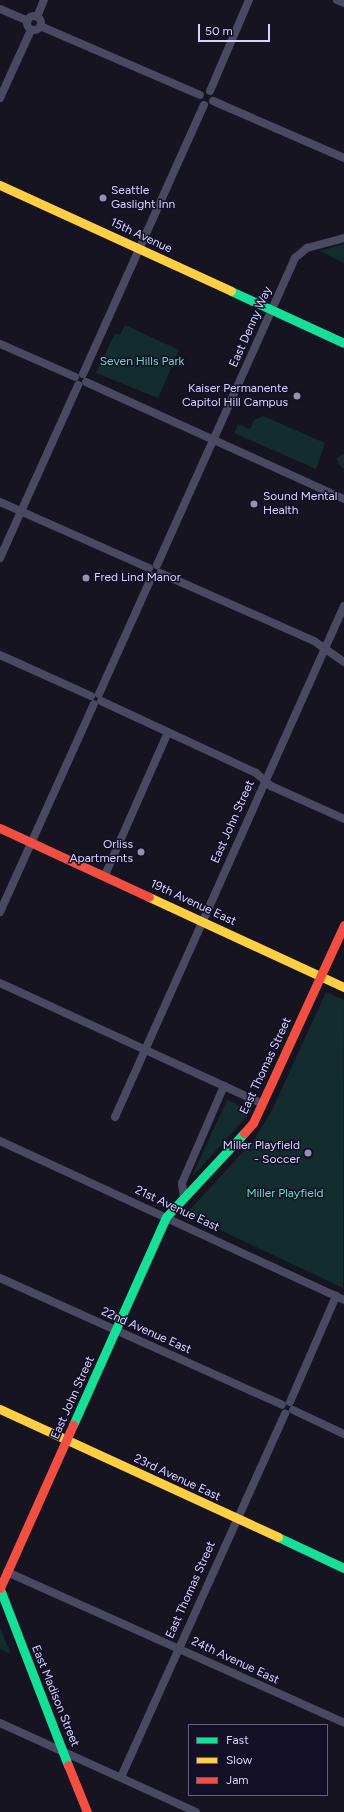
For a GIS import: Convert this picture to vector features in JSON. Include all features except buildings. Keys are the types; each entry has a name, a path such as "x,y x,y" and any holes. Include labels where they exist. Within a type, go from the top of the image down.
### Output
{"street":[{"path":"40,26 37,17 44,0"},
{"path":"213,101 210,91 249,0"},
{"path":"337,0 344,3"},
{"path":"0,9 28,21 37,17"},
{"path":"28,21 31,30"},
{"path":"0,98 31,30 40,26 200,95 204,105"},
{"path":"200,95 210,91"},
{"path":"0,558 204,105 213,101 344,158"},
{"name":"15th Avenue","path":"0,185 344,343"},
{"name":"East Denny Way","path":"0,912 96,699 157,571 272,310 300,251 344,238"},
{"path":"0,344 344,499"},
{"path":"0,502 314,641 324,650 344,662"},
{"name":"East John Street","path":"114,1116 344,606"},
{"path":"0,655 256,773 265,780 344,819"},
{"path":"105,875 168,732"},
{"name":"19th Avenue East","path":"0,828 105,875 344,987"},
{"name":"East Thomas Street","path":"166,1217 245,1134 263,1104 344,925"},
{"path":"0,983 263,1104"},
{"path":"184,1198 182,1183 224,1086"},
{"name":"21st Avenue East","path":"0,1141 340,1298"},
{"name":"East John Street","path":"0,1589 166,1217"},
{"name":"22nd Avenue East","path":"0,1278 282,1405"},
{"path":"289,1412 290,1402 340,1298"},
{"path":"290,1402 282,1405 289,1412 344,1434"},
{"name":"23rd Avenue East","path":"0,1409 344,1568"},
{"name":"East Thomas Street","path":"121,1777 237,1519 289,1412"},
{"name":"24th Avenue East","path":"7,1572 344,1723"},
{"name":"East Madison Street","path":"0,1589 87,1812"},
{"path":"0,1723 196,1812"}],"green space":[{"path":"344,244 344,263 320,251"},
{"name":"Seven Hills Park","path":"125,325 179,350 158,398 96,373 115,333 120,335"},
{"path":"263,416 325,443 316,469 234,433 238,424 250,429 254,420"},
{"path":"344,453 344,468 342,468 336,459"},
{"name":"Miller Playfield","path":"326,992 344,1000 343,1288 186,1214 254,1140 272,1110"},
{"path":"227,1100 252,1111 191,1178"},
{"path":"0,1628 11,1654 0,1649"}],"traffic: fast":[{"path":"231,291 344,343"},
{"path":"73,1425 166,1217 244,1133"},
{"path":"278,1537 344,1568"},
{"path":"0,1589 68,1765"}],"traffic: slow":[{"path":"0,185 231,291"},
{"path":"149,897 344,987"},
{"path":"0,1409 278,1537"}],"traffic: jam":[{"path":"0,828 149,897"},
{"path":"244,1133 253,1123 344,925"},
{"path":"0,1588 73,1425"},
{"path":"68,1765 87,1812"}],"place":[{"name":"Seattle Gaslight Inn","path":"103,198"},
{"name":"Kaiser Permanente Capitol Hill Campus","path":"297,396"},
{"name":"Sound Mental Health","path":"254,504"},
{"name":"Fred Lind Manor","path":"86,578"},
{"name":"Orliss Apartments","path":"141,852"},
{"name":"Miller Playfield - Soccer","path":"308,1153"}]}
